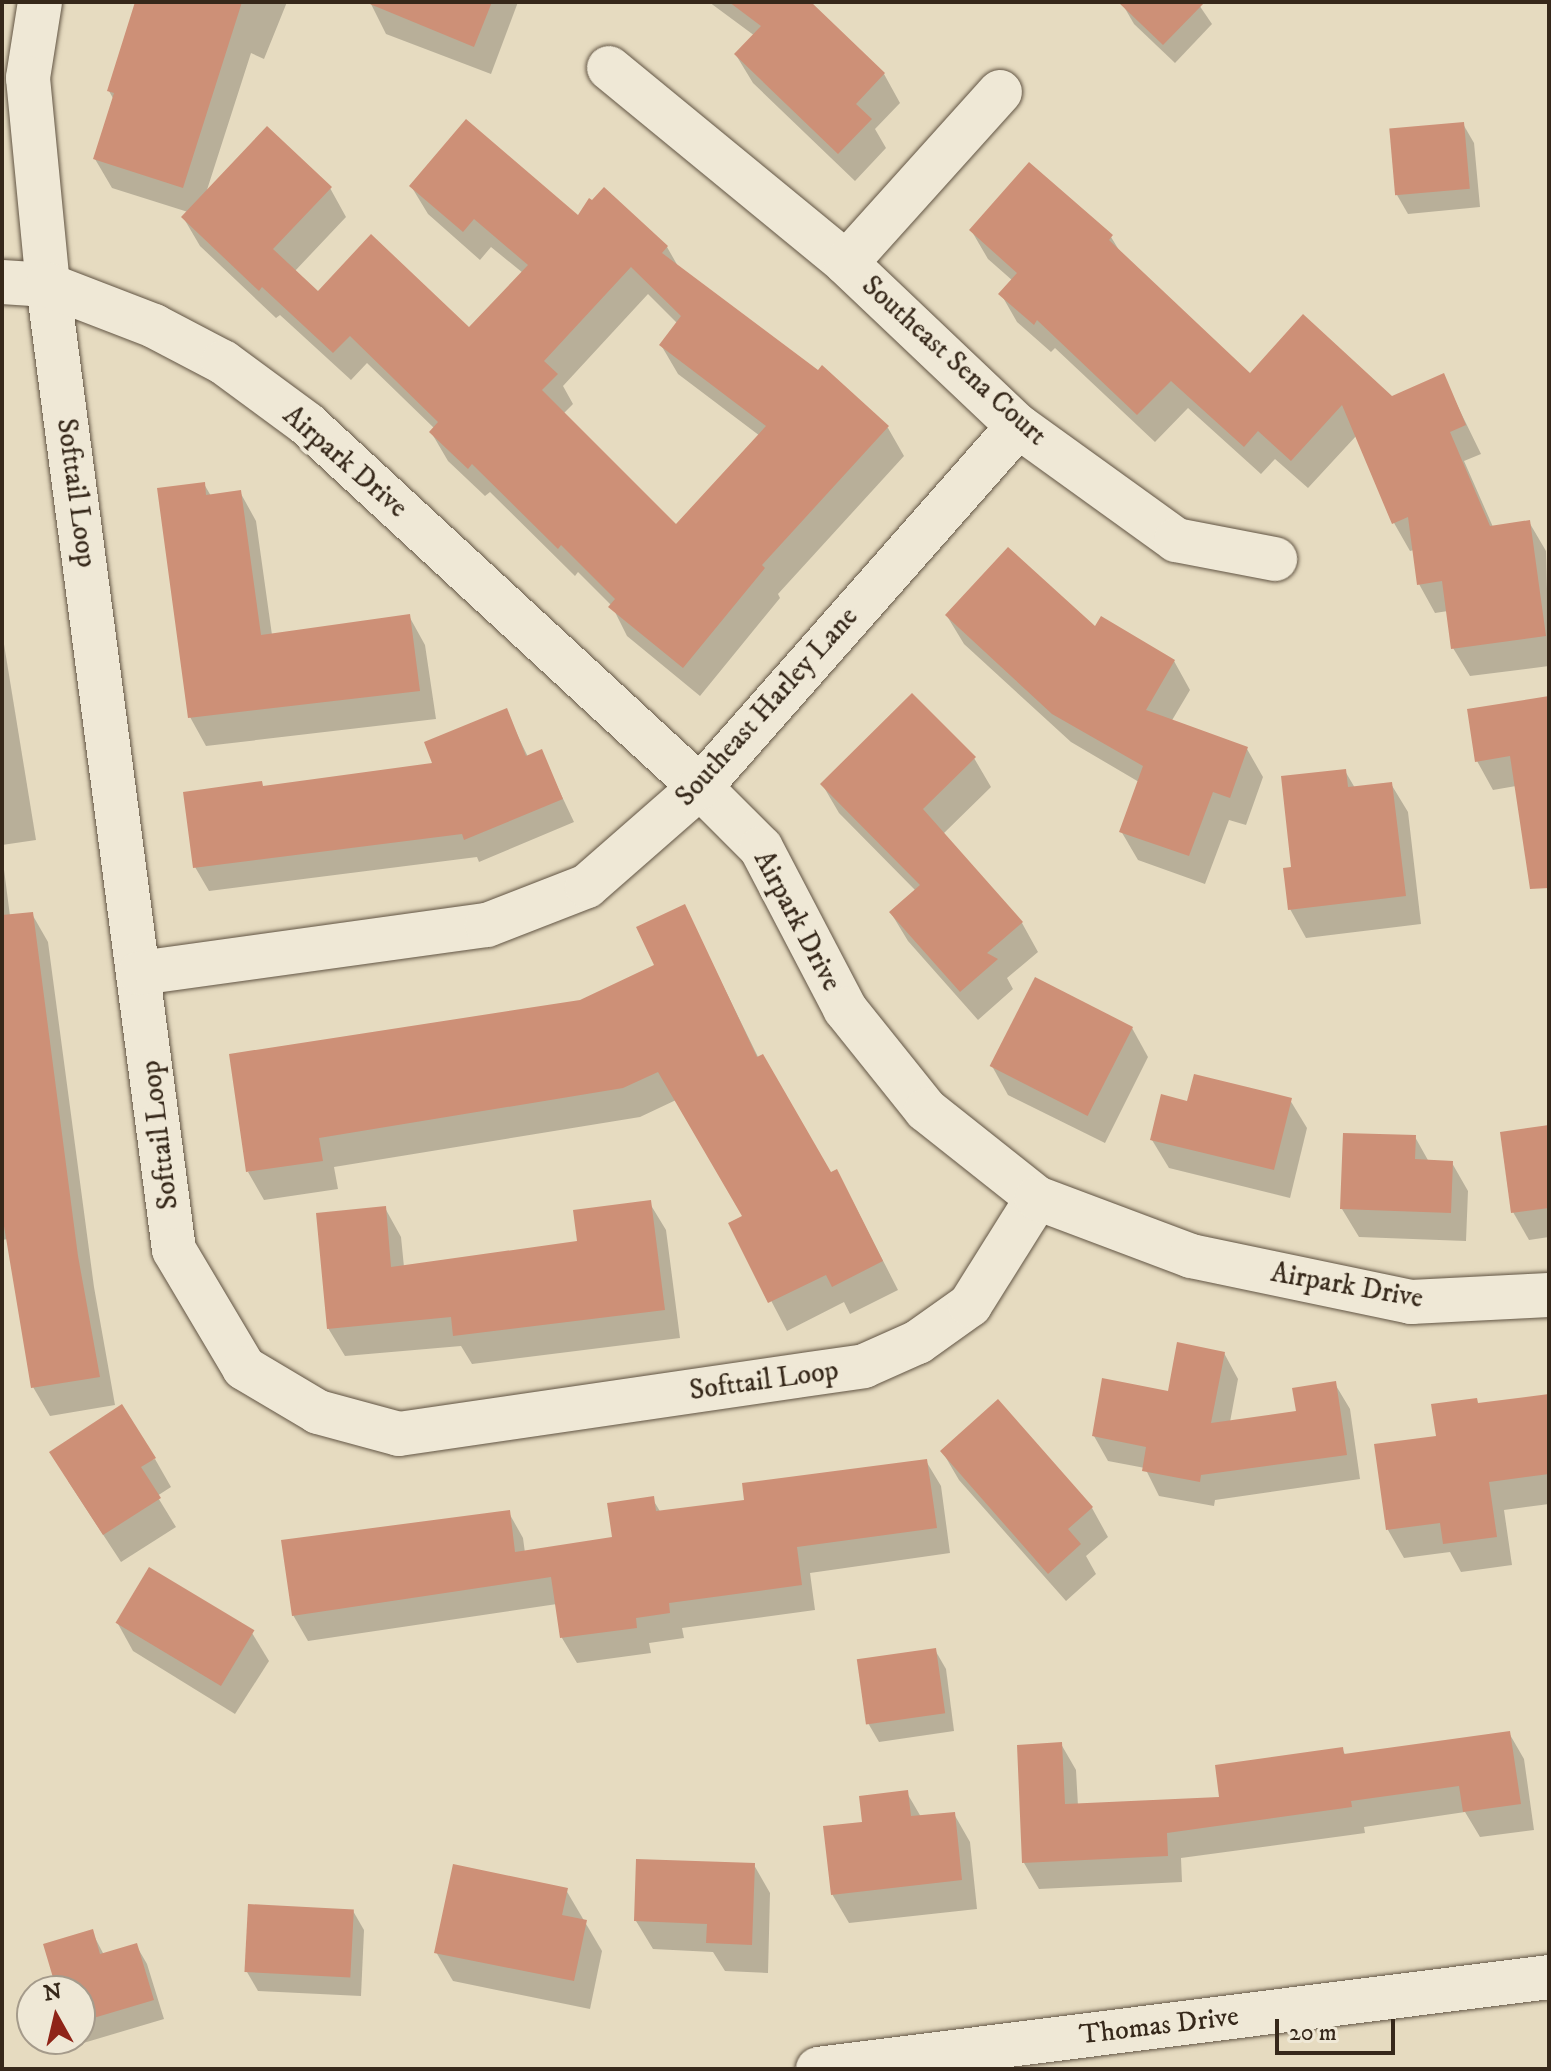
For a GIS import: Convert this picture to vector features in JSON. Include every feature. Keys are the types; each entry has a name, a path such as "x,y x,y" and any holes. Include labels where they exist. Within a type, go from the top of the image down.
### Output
{"street":[{"name":"Softtail Loop","path":"40,2 28,78 48,285 174,1250 244,1368 318,1412 399,1434 864,1366 918,1342 970,1305 1037,1198"},
{"name":"Southeast Sena Court","path":"609,68 846,263 1018,426 1176,540 1275,559"},
{"path":"846,263 1000,92"},
{"name":"Airpark Drive","path":"2,282 48,285 154,326 223,362 307,424 700,787 761,848 845,1009 926,1110 1037,1198 1191,1256 1411,1302 1549,1295"},
{"name":"Southeast Harley Lane","path":"140,973 487,925 587,886 700,787 1018,426"},
{"name":"Thomas Drive","path":"818,2069 1549,1977"}],"building":[{"path":"135,2 242,2 183,188 93,159 114,93 107,91"},
{"path":"365,2 492,2 474,47"},
{"path":"729,2 811,2 885,73 856,104 872,119 838,154 734,54 761,26"},
{"path":"1118,2 1205,2 1163,45"},
{"path":"466,119 578,215 589,198 592,200 604,187 668,246 662,253 818,370 822,365 889,426 762,565 765,568 683,668 608,607 615,599 561,545 558,549 472,464 468,469 429,432 438,422 350,336 333,353 262,287 259,291 181,217 267,126 332,187 273,249 318,291 371,234 469,327 528,265 474,219 463,232 409,186","holes":["631,267 681,316 659,345 766,426 676,524 542,390 558,374 544,361"]},
{"path":"1464,122 1470,189 1395,195 1389,129"},
{"path":"1029,162 1113,235 1109,240 1250,373 1303,314 1392,396 1444,373 1466,425 1450,432 1490,526 1530,520 1546,636 1451,649 1442,581 1417,585 1408,517 1392,524 1342,405 1291,461 1258,431 1244,447 1171,381 1137,415 1037,320 1034,325 998,294 1017,273 969,230"},
{"path":"205,482 206,495 241,490 261,635 410,614 420,691 188,718 157,488"},
{"path":"1008,547 1095,626 1101,616 1175,660 1146,710 1248,747 1230,798 1213,792 1189,856 1119,832 1143,766 1052,714 945,615"},
{"path":"912,693 976,757 923,809 1023,922 987,953 998,959 960,992 889,912 920,885 820,784"},
{"path":"1549,696 1549,888 1530,889 1510,756 1475,762 1467,709"},
{"path":"507,708 526,756 542,749 563,799 464,840 462,834 193,868 183,792 262,781 263,786 432,763 424,742"},
{"path":"1346,769 1348,787 1392,782 1406,896 1288,910 1283,868 1291,867 1281,776"},
{"path":"685,904 757,1057 763,1054 831,1172 837,1169 883,1261 832,1287 826,1275 768,1303 728,1223 742,1216 658,1072 623,1088 319,1138 323,1161 246,1172 229,1054 580,1000 654,965 636,927"},
{"path":"33,912 78,1256 100,1377 31,1388 2,1214 2,915"},
{"path":"1035,977 1133,1027 1088,1116 990,1066"},
{"path":"1194,1074 1292,1098 1274,1170 1150,1140 1161,1094 1187,1101"},
{"path":"1549,1125 1549,1208 1511,1213 1500,1132"},
{"path":"1343,1133 1416,1135 1415,1159 1453,1161 1451,1213 1340,1209"},
{"path":"651,1200 665,1310 453,1336 451,1317 327,1329 316,1213 386,1206 391,1267 577,1241 573,1210"},
{"path":"1177,1342 1225,1352 1211,1423 1296,1411 1292,1388 1336,1381 1347,1455 1201,1475 1200,1482 1142,1471 1146,1447 1092,1436 1102,1378 1168,1391"},
{"path":"1549,1394 1549,1474 1489,1482 1497,1537 1443,1544 1440,1523 1386,1530 1374,1444 1436,1436 1431,1404 1477,1398 1478,1403"},
{"path":"998,1399 1093,1507 1068,1529 1081,1544 1048,1574 940,1451"},
{"path":"122,1404 156,1458 141,1467 161,1498 103,1535 49,1452"},
{"path":"927,1459 937,1528 797,1547 802,1585 669,1603 670,1613 636,1618 637,1628 560,1638 551,1577 292,1616 281,1540 510,1510 515,1552 612,1537 607,1503 654,1496 656,1511 744,1500 742,1483"},
{"path":"149,1567 254,1630 221,1686 116,1623"},
{"path":"936,1648 945,1713 866,1724 857,1659"},
{"path":"1510,1731 1521,1804 1463,1812 1459,1786 1351,1801 1352,1807 1167,1833 1168,1856 1022,1863 1017,1745 1062,1742 1065,1804 1219,1797 1215,1765 1343,1747 1344,1754"},
{"path":"908,1790 911,1816 955,1812 962,1880 831,1895 823,1826 862,1822 859,1796"},
{"path":"636,1859 755,1863 752,1945 706,1943 707,1924 634,1921"},
{"path":"453,1864 568,1888 562,1915 587,1920 574,1981 434,1953"},
{"path":"248,1904 354,1910 350,1977 244,1972"},
{"path":"93,1929 100,1954 137,1943 154,2000 96,2017 96,1975 52,1975 43,1944"}]}
